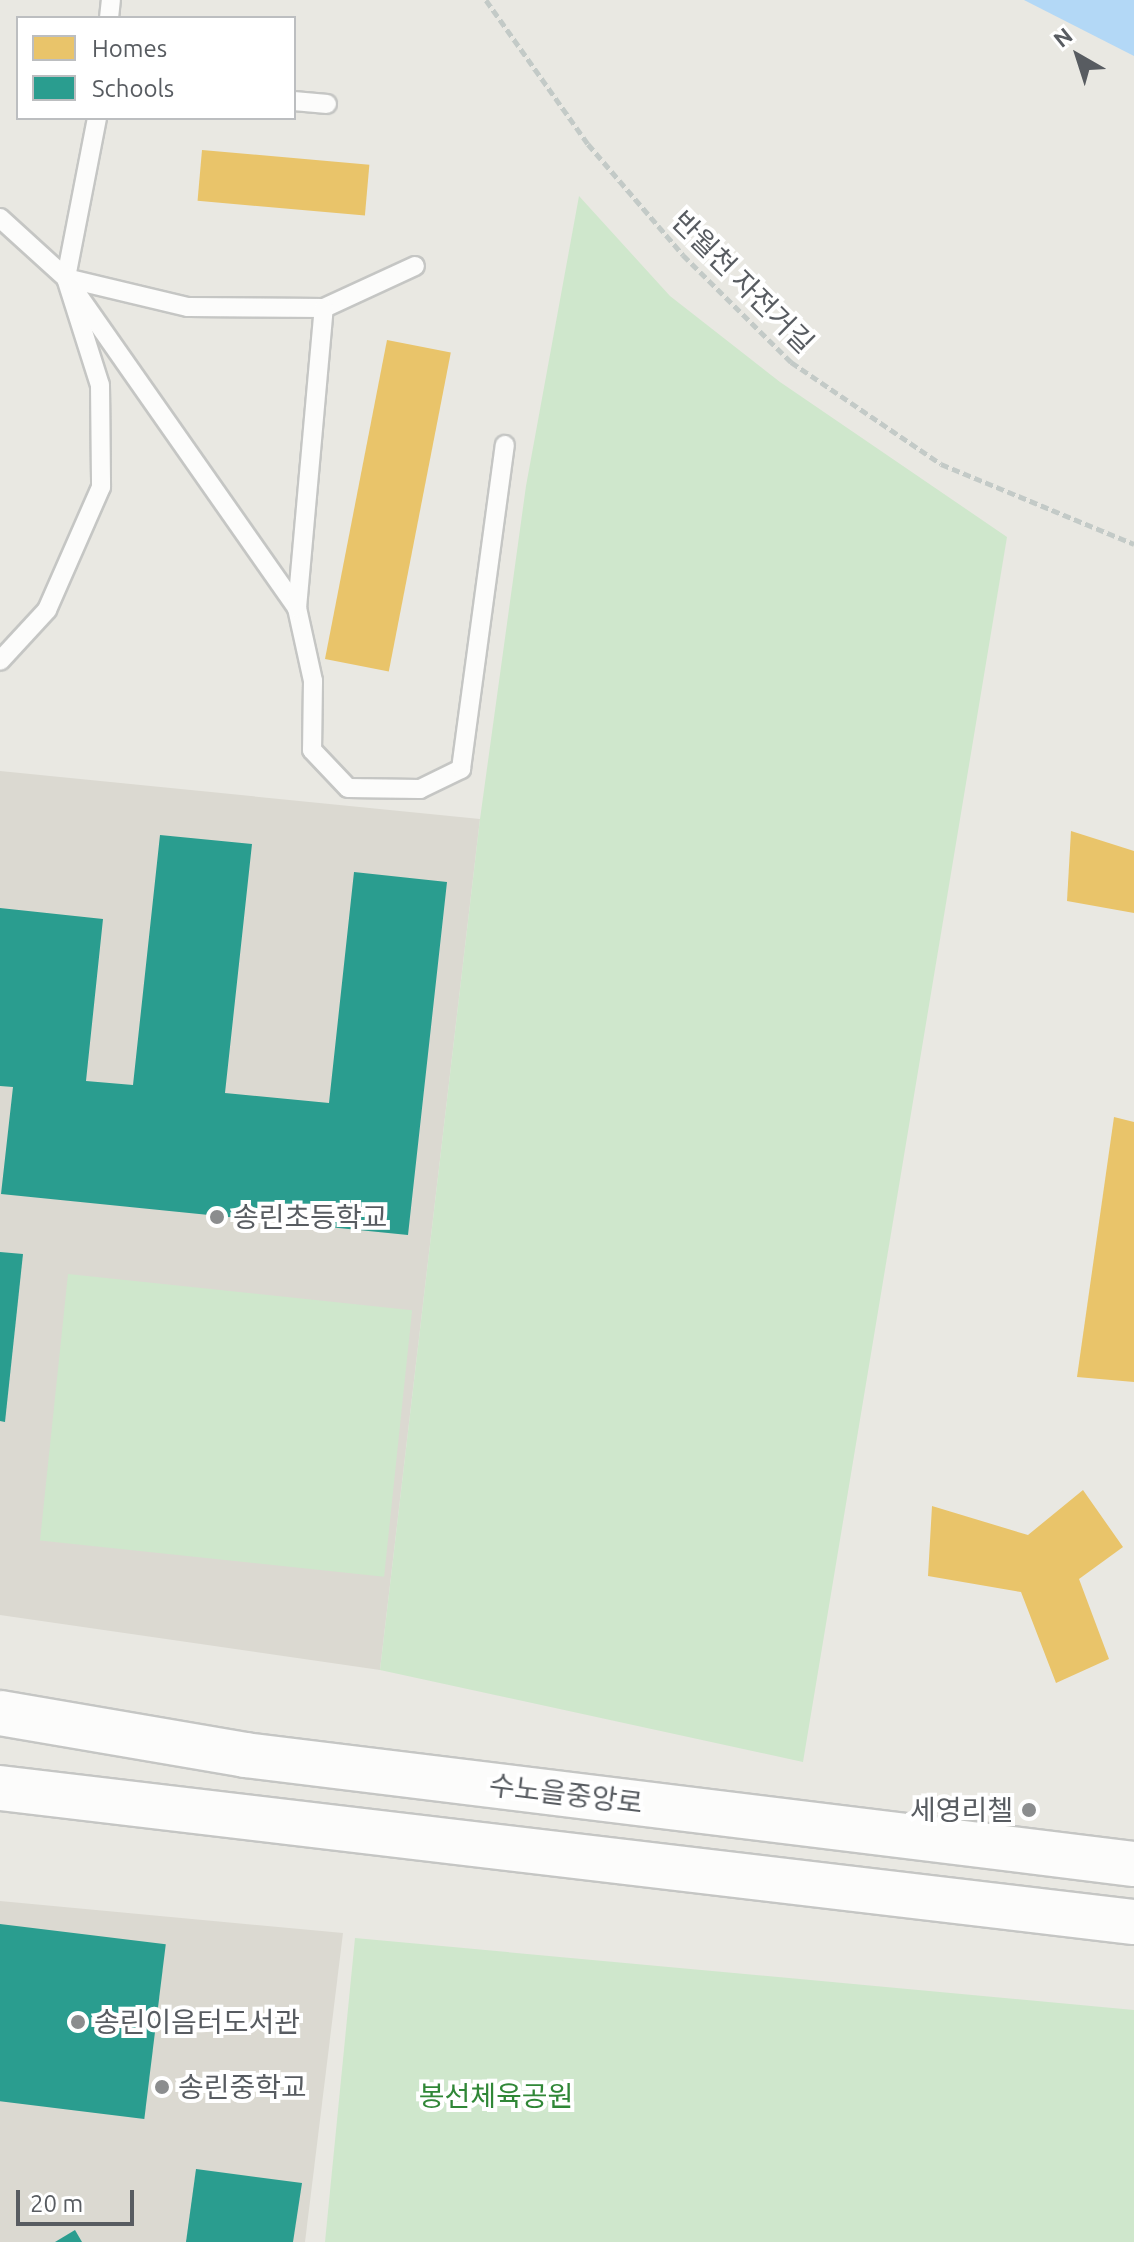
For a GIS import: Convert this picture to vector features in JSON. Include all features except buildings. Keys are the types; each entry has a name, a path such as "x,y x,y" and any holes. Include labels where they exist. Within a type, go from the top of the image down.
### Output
{"main road":[{"name":"수노을중앙로","path":"0,1713 245,1755 1134,1864"},
{"path":"0,1788 1134,1922"}],"lane":[{"path":"296,101 327,104"},
{"path":"0,661 47,610 101,487 100,385 66,278 97,120"},
{"path":"0,218 66,278 297,608"},
{"path":"66,278 188,307 324,308 415,266"},
{"path":"324,308 297,608 313,681 312,750 348,788 420,789 461,769 505,445"}],"path":[{"name":"반월천 자전거길","path":"486,0 588,144 683,255 791,362 941,464 1134,544"}],"shaded area":[{"name":"송린초등학교","path":"0,771 480,819 380,1670 0,1615"},
{"name":"송린중학교","path":"0,1901 343,1933 305,2242 0,2242"}],"green space":[{"path":"579,196 670,296 780,382 1007,537 803,1762 380,1670 480,819 526,486"},
{"path":"68,1274 412,1310 384,1577 40,1541"},
{"name":"봉선체육공원","path":"355,1938 1134,2010 1134,2242 325,2242"}],"water":[{"path":"1024,0 1134,0 1134,56"}],"place":[{"name":"송린초등학교","path":"217,1217"},
{"name":"세영리첼","path":"1029,1810"},
{"name":"송린이음터도서관","path":"78,2022"},
{"name":"송린중학교","path":"162,2087"}]}
